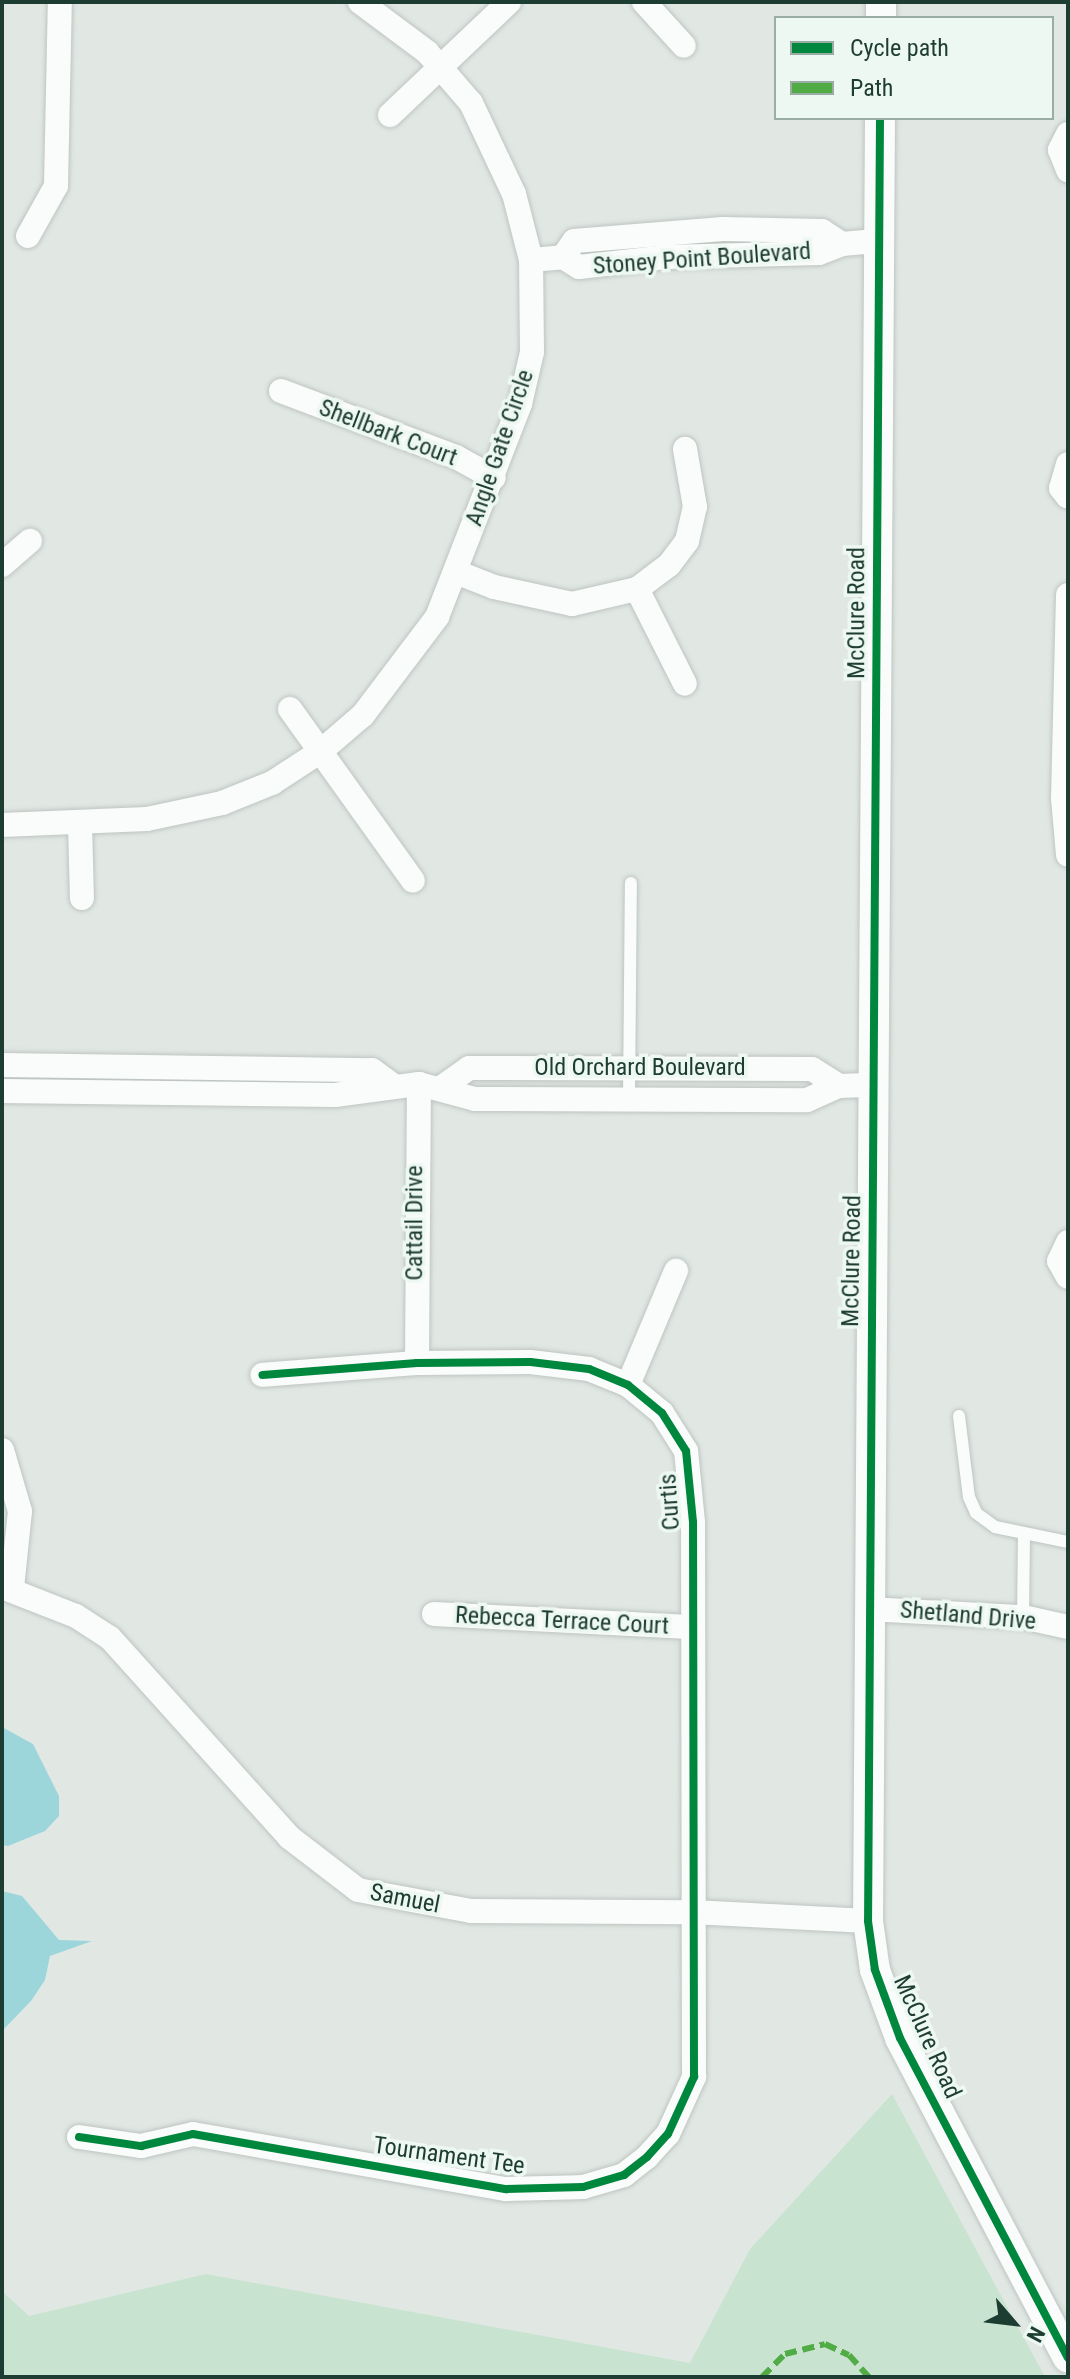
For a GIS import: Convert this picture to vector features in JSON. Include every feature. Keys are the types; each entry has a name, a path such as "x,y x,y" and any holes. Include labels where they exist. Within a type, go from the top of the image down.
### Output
{"street":[{"path":"28,236 56,186 60,2"},
{"name":"Angle Gate Circle","path":"2,825 147,819 222,803 272,783 321,751 363,715 414,653 456,572 494,478 532,352 531,260 514,194 471,103 444,67 360,2"},
{"path":"390,115 509,2"},
{"path":"644,2 684,46"},
{"name":"McClure Road","path":"880,120 868,1921 875,1970 900,2038 1068,2358"},
{"path":"1068,134 1060,150 1068,170"},
{"name":"Stoney Point Boulevard","path":"531,260 563,257 579,267 667,257 819,253 842,244 879,241"},
{"name":"Shellbark Court","path":"281,391 456,457 494,478"},
{"path":"456,572 494,587 572,604 637,589 669,565 687,541 695,507 685,449"},
{"path":"1068,464 1061,488 1068,497"},
{"path":"2,565 30,541"},
{"path":"637,589 685,684"},
{"path":"1068,595 1063,798 1068,855"},
{"path":"290,709 413,881"},
{"path":"80,824 82,898"},
{"name":"Old Orchard Boulevard","path":"2,1065 372,1070 391,1084"},
{"name":"Old Orchard Boulevard","path":"430,1085 469,1068 629,1068 812,1069 839,1086"},
{"name":"Old Orchard Boulevard","path":"2,1091 335,1095 391,1084 430,1085 475,1099 807,1100 839,1086 874,1085"},
{"name":"Cattail Drive","path":"417,1363 430,1085"},
{"path":"1068,1242 1059,1261 1068,1277"},
{"path":"628,1385 676,1271"},
{"name":"Curtis","path":"262,1375 417,1363 530,1362 589,1369 628,1385 662,1413 686,1451 693,1522 690,1627 692,1912"},
{"path":"2,1450 20,1511 7,1588"},
{"name":"Samuel","path":"7,1588 110,1638 289,1837 358,1890 471,1911 692,1912 868,1921"},
{"name":"Shetland Drive","path":"868,1609 1023,1617 1068,1627"},
{"name":"Rebecca Terrace Court","path":"434,1614 690,1627"},
{"name":"Tournament Tee","path":"79,2137 141,2146 193,2134 506,2189 583,2187 624,2175 668,2134 694,2077 692,1912"}],"lane":[{"path":"629,1099 631,883"},
{"path":"959,1416 969,1497 976,1513 995,1527 1068,1542"},
{"path":"1023,1617 1024,1534"}],"green space":[{"path":"892,2094 1045,2377 2,2377 2,2291 29,2316 206,2274 690,2363 750,2249"}],"water":[{"path":"2,1727 33,1744 59,1796 59,1816 45,1831 8,1846 2,1845"},
{"path":"2,1891 22,1896 59,1940 92,1941 50,1956 45,1980 31,2001 2,2031"}],"marked path":[{"path":"762,2377 785,2354 825,2344 849,2355 869,2377"}],"cycle path":[{"path":"880,120 868,1921 875,1970 900,2038 1068,2358"},
{"path":"79,2137 141,2146 193,2134 506,2189 583,2187 624,2175 647,2157 668,2134 694,2077 693,1522 686,1451 662,1413 628,1385 589,1369 530,1362 417,1363 262,1375"}]}
